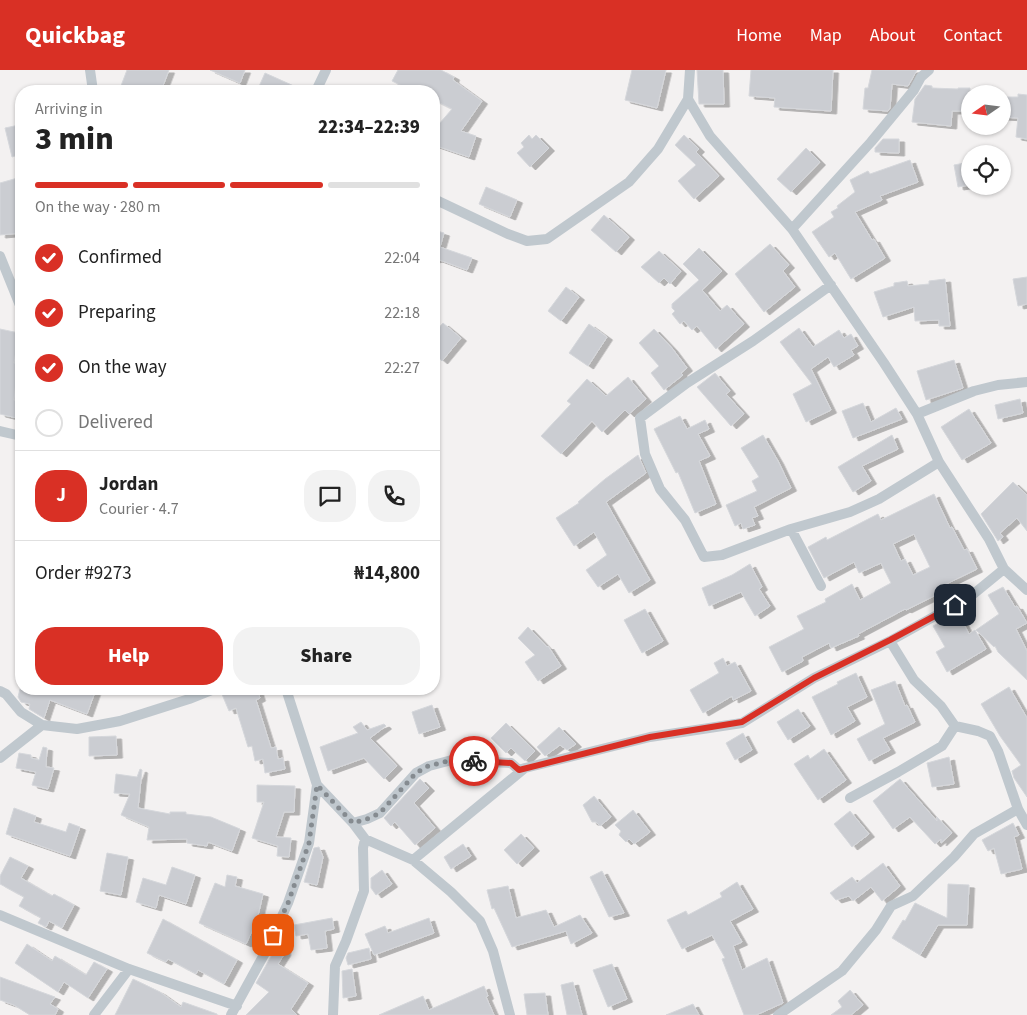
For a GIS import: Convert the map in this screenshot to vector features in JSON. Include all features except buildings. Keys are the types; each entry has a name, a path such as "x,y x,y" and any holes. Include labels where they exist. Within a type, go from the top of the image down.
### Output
{"street":[{"path":"90,70 93,85"},
{"path":"319,85 326,70"},
{"path":"440,202 527,241 547,239 629,182 658,149 688,98 690,70"},
{"path":"792,229 871,142 914,90 921,76 929,70"},
{"path":"688,98 710,136 792,229 917,414 939,462 989,539 1004,569 1027,590"},
{"path":"0,256 15,293"},
{"path":"831,286 753,341 687,383 640,418 645,454 660,489 685,520 704,557 722,555 791,528 850,512 879,499 939,462"},
{"path":"917,414 974,391 1027,382"},
{"path":"0,431 15,435"},
{"path":"791,528 821,586"},
{"path":"353,823 380,813 416,773 428,766 452,760 478,761 511,763 519,770 650,737 742,722 814,678 890,640 971,596 1004,569"},
{"path":"890,640 914,680 941,706 955,726 978,730 990,736 998,751 1018,809 1027,825"},
{"path":"0,691 6,694 21,712 42,725 77,729 120,721 199,695"},
{"path":"288,695 317,785 353,823 365,839 413,860 451,892 480,921 493,951 510,1015"},
{"path":"0,758 42,725"},
{"path":"850,798 942,746 955,726"},
{"path":"413,860 525,768"},
{"path":"0,915 234,1011 266,951 291,895 309,843 317,785"},
{"path":"778,1015 842,971 876,930 891,906 913,896 954,857 974,834 1018,809"},
{"path":"333,1015 335,966 364,891 363,848 365,839"},
{"path":"94,1015 129,969"}],"way so far":[{"path":"273,935 288,903 309,843 317,785 353,823 380,813 416,773 428,766 452,760 474,761"}],"route":[{"path":"474,761 511,763 519,770 650,737 742,722 814,678 955,605"}]}
